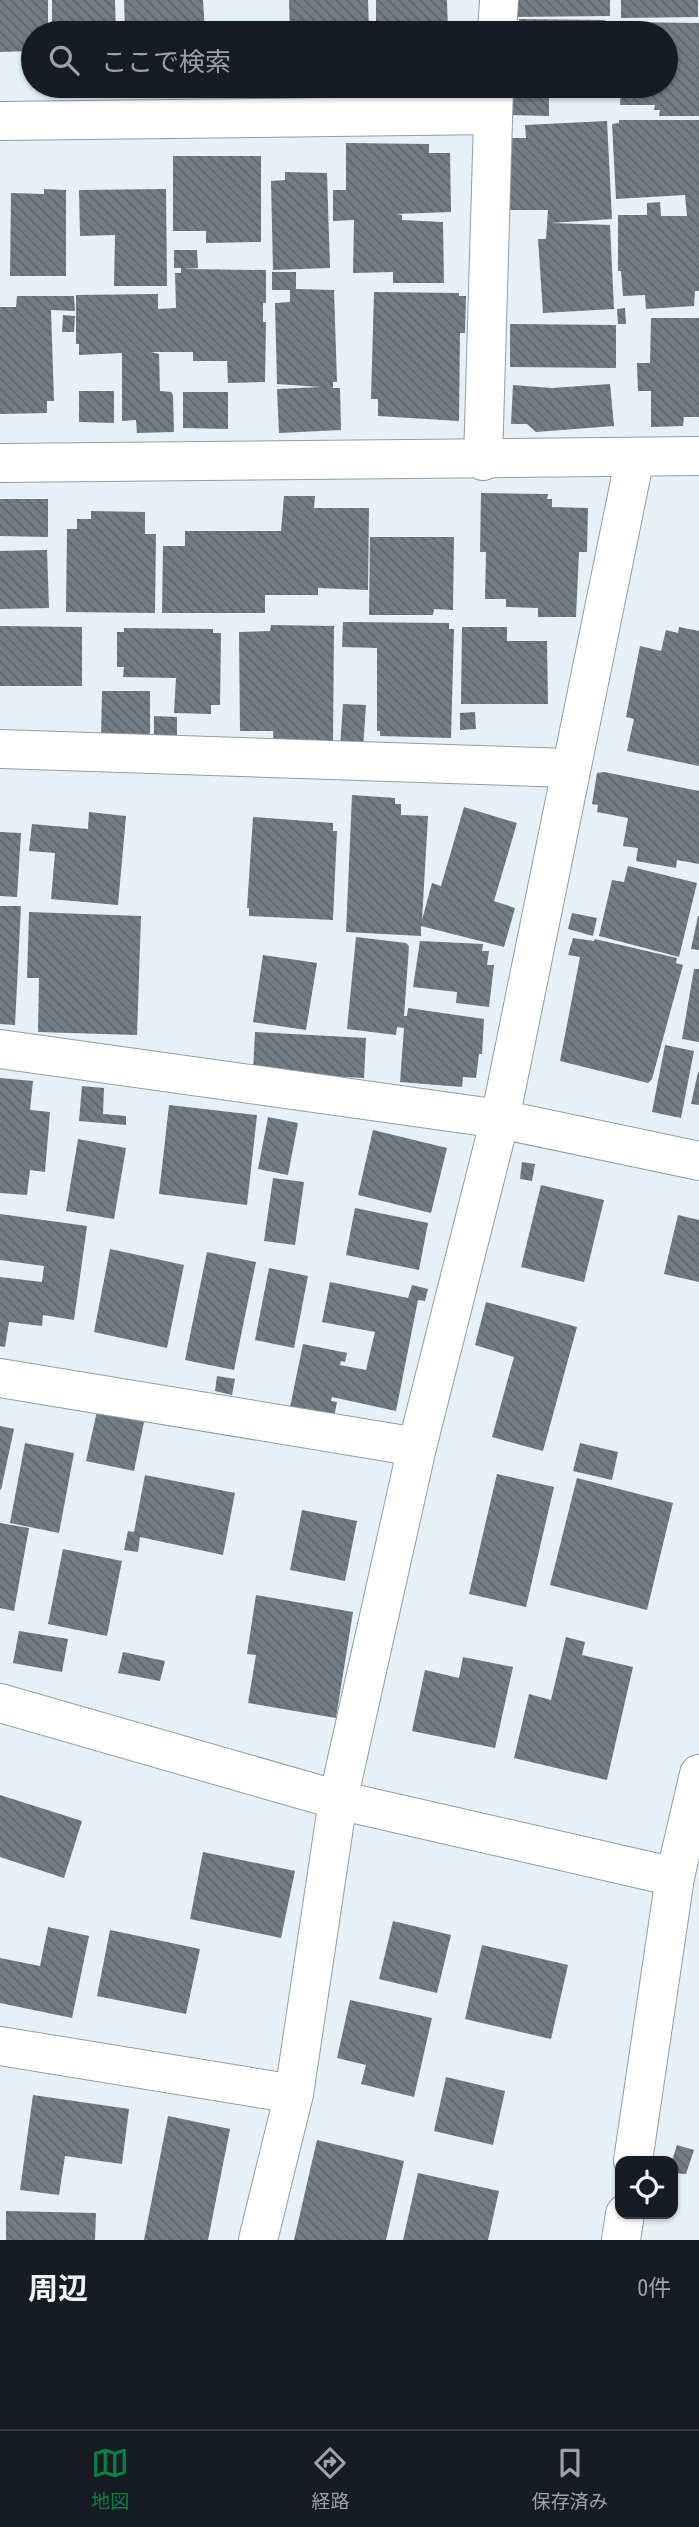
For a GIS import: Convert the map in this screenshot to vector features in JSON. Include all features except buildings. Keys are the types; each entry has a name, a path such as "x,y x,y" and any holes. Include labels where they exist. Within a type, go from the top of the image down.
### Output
{"street":[{"path":"498,21 499,0"},
{"path":"0,121 493,101 483,461"},
{"path":"0,463 483,461 699,456"},
{"path":"258,2240 294,2094 338,1800 417,1447 500,1119 635,457"},
{"path":"0,749 570,768"},
{"path":"0,1049 500,1119 699,1161"},
{"path":"0,1378 417,1447"},
{"path":"0,1703 338,1800 686,1854"},
{"path":"634,2156 699,1774"},
{"path":"0,2046 294,2094"},
{"path":"621,2240 624,2219"}]}
